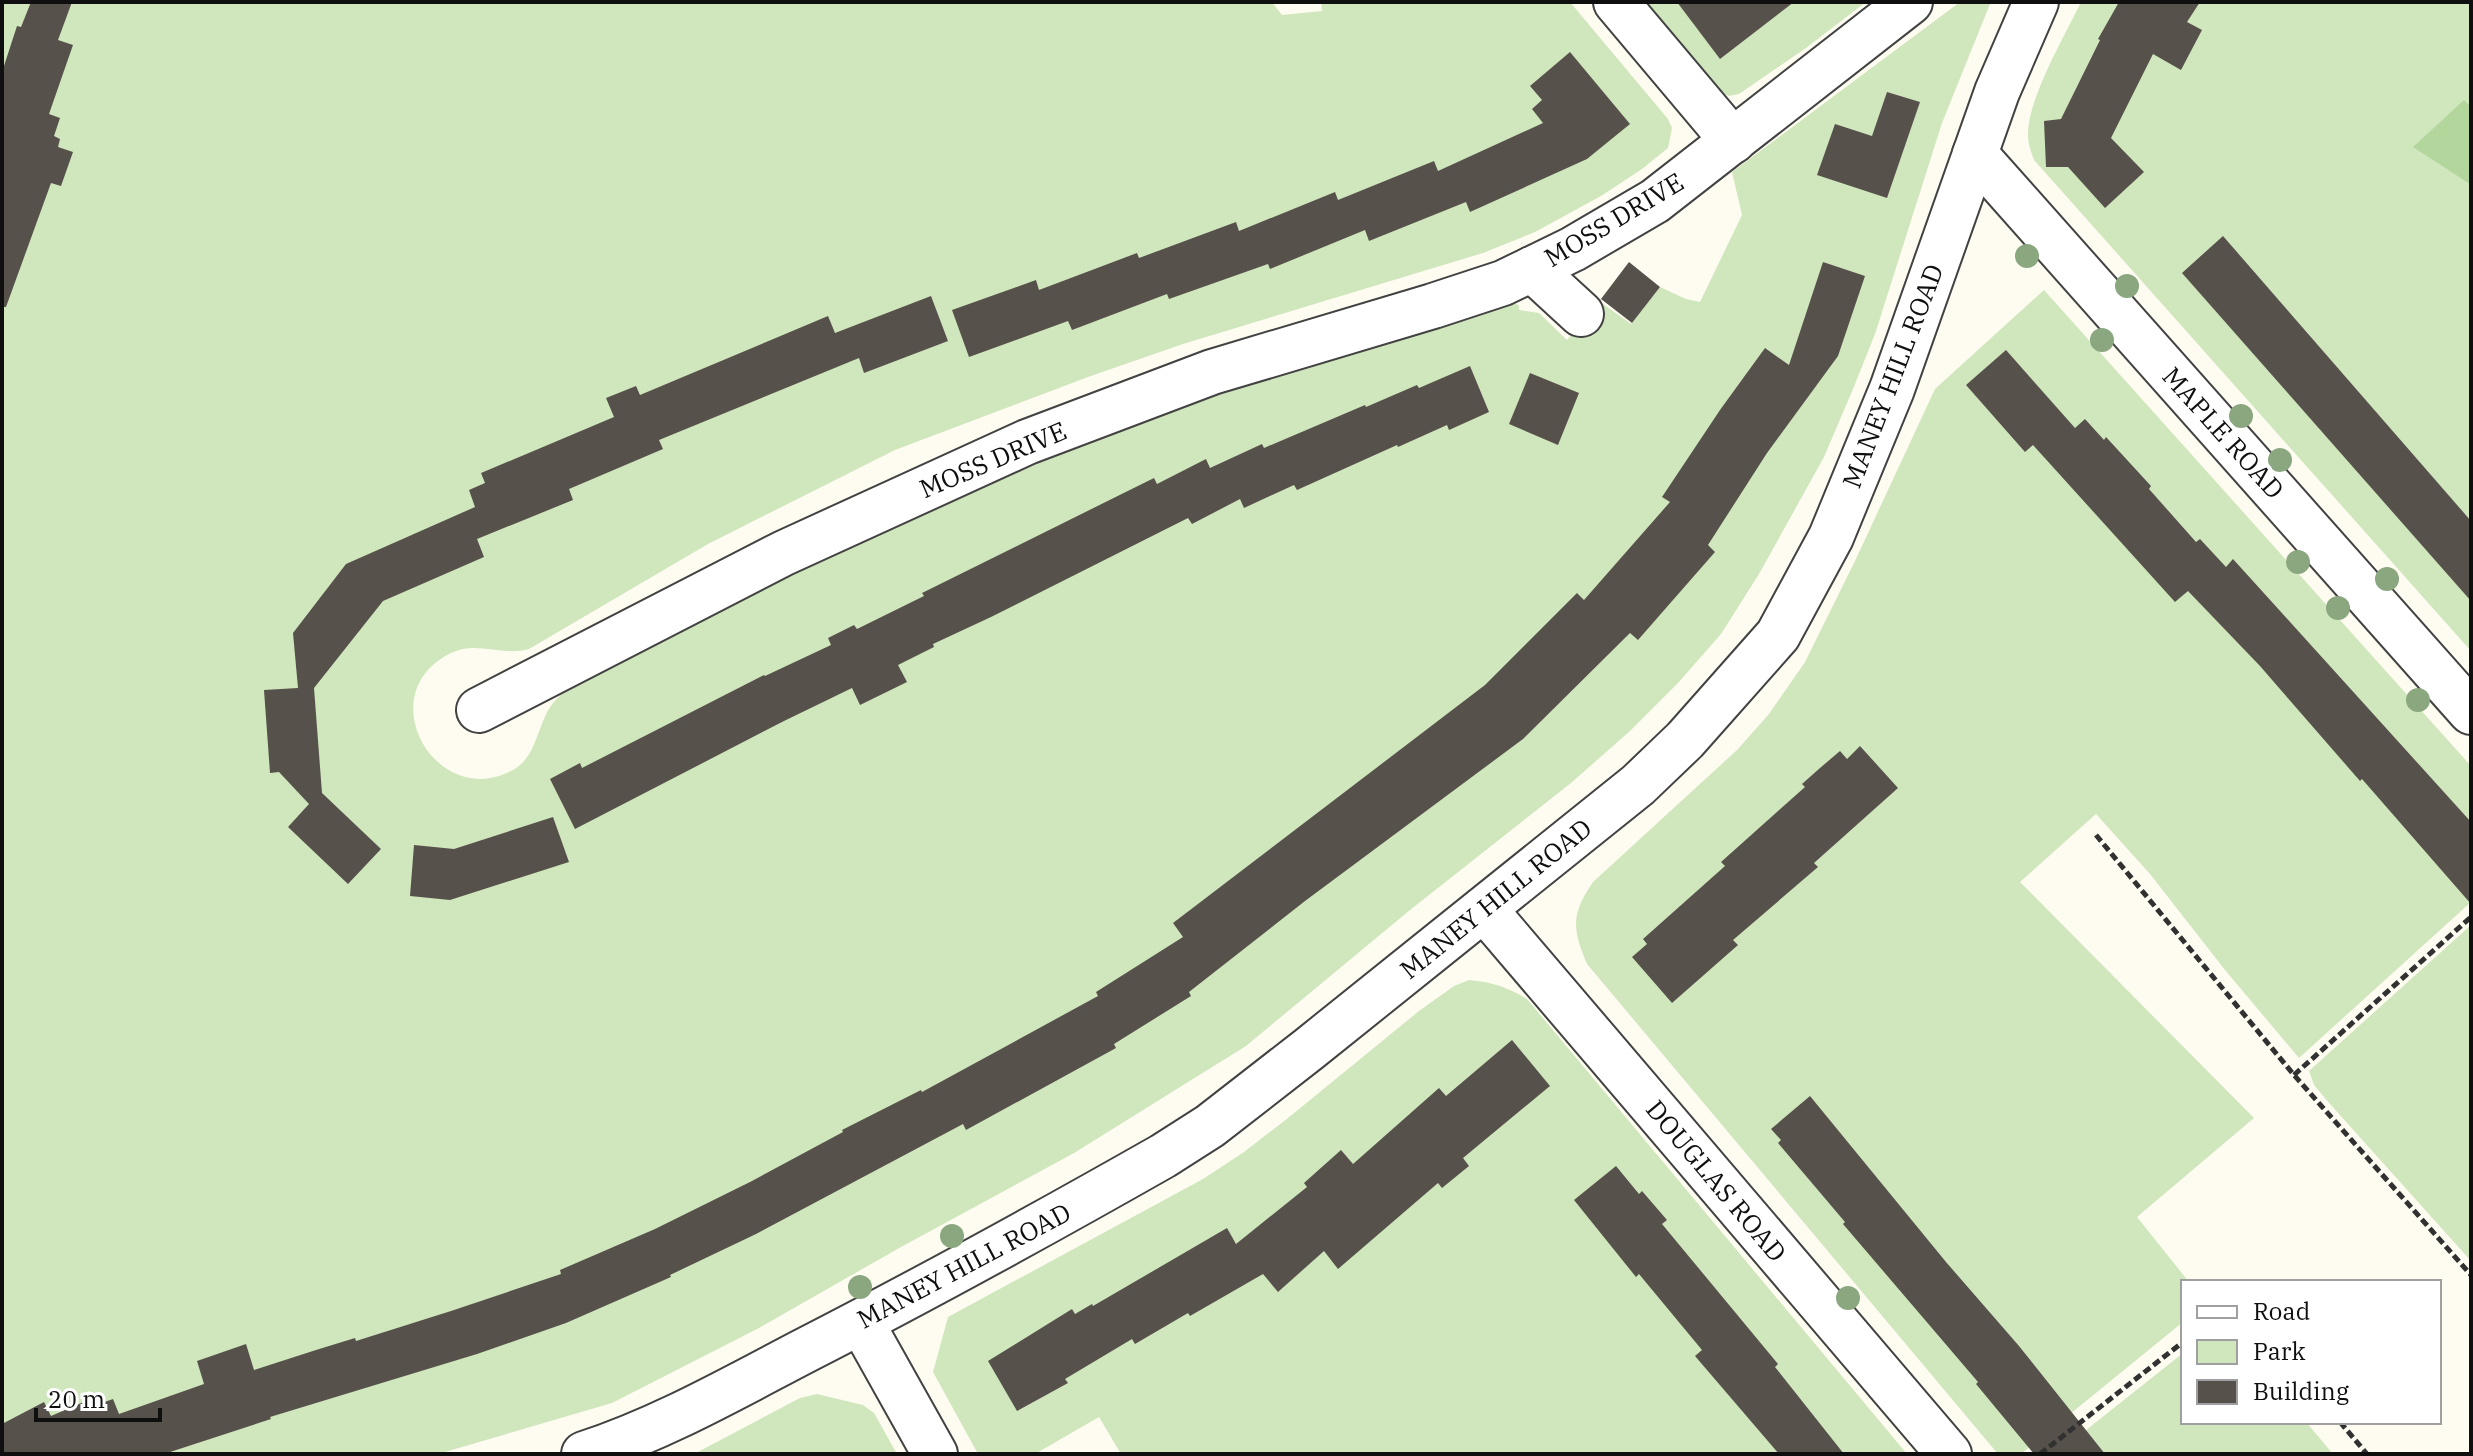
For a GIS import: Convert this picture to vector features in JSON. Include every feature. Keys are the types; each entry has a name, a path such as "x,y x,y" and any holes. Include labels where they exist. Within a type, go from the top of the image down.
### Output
{"street":[{"path":"1616,2 1733,141 1910,2"},
{"name":"MANEY HILL ROAD","path":"584,1454 621,1442 861,1322 1111,1186 1210,1126 1638,785 1685,740 1778,635 1831,537 1892,389 1997,92 2036,2"},
{"name":"MOSS DRIVE","path":"479,710 784,553 1027,442 1212,372 1503,283 1573,249 1655,201 1733,141"},
{"name":"MAPLE ROAD","path":"1975,154 2471,712"},
{"name":"MOSS DRIVE","path":"1532,269 1581,314"},
{"name":"DOUGLAS ROAD","path":"1484,909 1949,1454"},
{"path":"861,1322 935,1454"}],"path":[{"path":"2096,835 2294,1075 2471,1275"},
{"path":"2294,1075 2471,917"},
{"path":"2040,1454 2181,1344"},
{"path":"2342,1424 2367,1454"}],"green space":[{"path":"2,2 1272,2 1282,15 1322,11 1321,2 1570,2 1668,119 1672,128 1668,148 1601,196 1535,232 1483,253 1183,344 895,450 708,544 529,649 470,648 451,653 427,672 415,694 414,719 422,743 438,762 460,775 485,779 513,770 521,764 528,756 548,711 566,690 791,564 1131,421 1352,354 1504,303 1515,303 1519,310 1539,313 1567,340 1599,301 1631,324 1660,287 1700,302 1742,215 1732,172 1960,2 1990,4 1942,123 1875,334 1824,457 1759,574 1721,634 1630,731 1571,783 1410,910 1246,1046 1074,1153 759,1328 612,1403 438,1454 2,1454"},
{"path":"1636,2 1866,2 1739,94 1729,96 1716,91"},
{"path":"2081,2 2471,2 2471,107 2464,101 2414,147 2471,185 2471,651 2034,160 2028,136 2034,104"},
{"path":"2464,100 2471,107 2471,185 2413,147"},
{"path":"2044,290 2471,766 2471,902 2299,1058 2150,874 2096,814 2020,882 2254,1118 2137,1217 2187,1280 2181,1280 2181,1324 2021,1454 1998,1454 1587,964 1576,922 1581,903 1593,882 1737,750 1769,714 1805,662 1935,389"},
{"path":"2471,925 2471,1261 2330,1104 2314,1085 2309,1071"},
{"path":"1469,980 1499,986 1527,999 1907,1454 1121,1454 1099,1417 1035,1454 978,1454 933,1372 948,1317 1203,1179 1288,1118 1419,1011 1454,986"},
{"path":"2181,1355 2181,1424 2308,1424 2333,1454 2056,1454"},
{"path":"817,1394 863,1405 874,1413 897,1454 694,1454 800,1398"}],"building":[{"path":"31,2 72,2 58,40 73,45 49,114 60,118 54,136 60,139 58,147 73,152 61,186 51,183 6,307 2,307 2,72 17,26 21,27"},
{"path":"1677,2 1794,2 1720,59"},
{"path":"2119,2 2200,2 2187,22 2202,30 2181,70 2153,54 2111,138 2144,172 2105,208 2068,167 2046,167 2044,121 2061,119"},
{"path":"1570,52 1630,124 1587,159 1470,212 1466,202 1369,241 1365,230 1270,269 1268,264 1169,299 1167,294 1072,330 1068,321 969,357 952,310 1036,280 1039,290 1137,253 1139,258 1236,222 1239,231 1335,192 1338,200 1434,161 1438,171 1543,123 1532,109 1542,100 1530,86"},
{"path":"1887,92 1920,102 1887,198 1817,175 1835,124 1872,136"},
{"path":"2223,236 2471,521 2471,601 2182,273"},
{"path":"1629,262 1660,287 1632,323 1601,299"},
{"path":"1823,262 1865,276 1838,356 1767,453 1708,545 1715,552 1638,640 1630,633 1523,739 1305,901 1189,992 1191,996 1114,1044 1116,1048 966,1130 963,1124 671,1277 566,1323 164,1454 2,1454 2,1424 44,1402 51,1416 93,1398 96,1405 113,1399 119,1414 204,1384 197,1361 246,1344 254,1370 355,1338 356,1341 561,1274 560,1270 655,1229 752,1181 842,1130 922,1092 1098,996 1096,992 1183,937 1173,923 1485,685 1577,593 1584,600 1670,502 1662,497 1765,348 1789,365"},
{"path":"931,296 948,341 864,373 859,358 659,440 663,449 569,489 573,500 477,539 484,557 383,601 314,688 322,793 381,849 348,884 288,827 309,804 279,772 270,773 264,690 298,688 293,633 346,564 475,507 469,490 485,483 481,473 614,417 606,398 636,386 640,395 828,316 835,333"},
{"path":"2006,350 2075,428 2085,419 2104,440 2106,437 2196,542 2200,539 2226,567 2233,559 2471,822 2471,904 2260,666 2188,591 2175,602 2033,445 2025,452 1966,385"},
{"path":"1470,366 1489,412 1449,430 1447,425 1397,445 1297,490 1294,485 1244,508 1240,499 1192,524 1188,518 933,644 934,647 898,665 907,682 860,705 852,688 575,829 550,779 580,763 582,768 764,675 831,645 828,638 854,625 857,629 924,596 922,593 1154,478 1157,484 1206,459 1210,468 1262,444 1264,448 1365,405 1417,385 1419,388"},
{"path":"1530,373 1579,393 1558,445 1509,424"},
{"path":"1860,746 1898,788 1814,863 1818,867 1733,940 1738,945 1672,1003 1632,957 1647,944 1643,939 1725,866 1721,862 1805,787 1802,784 1840,751 1847,759"},
{"path":"553,817 569,862 450,900 410,896 414,845 454,849"},
{"path":"1512,1040 1550,1086 1463,1158 1469,1166 1442,1188 1438,1183 1338,1269 1324,1251 1278,1292 1263,1274 1135,1344 1132,1339 1065,1379 1068,1383 1017,1411 988,1361 1072,1309 1075,1314 1093,1306 1227,1228 1236,1244 1307,1187 1304,1183 1341,1150 1353,1164 1439,1088 1446,1096"},
{"path":"1810,1096 2105,1454 2034,1454 1976,1384 1978,1382 1843,1224 1845,1222 1778,1143 1781,1140 1771,1129"},
{"path":"1616,1166 1639,1194 1642,1191 1667,1220 1662,1224 1778,1364 1775,1367 1844,1454 1779,1454 1695,1356 1702,1350 1639,1274 1636,1277 1574,1200"}]}
